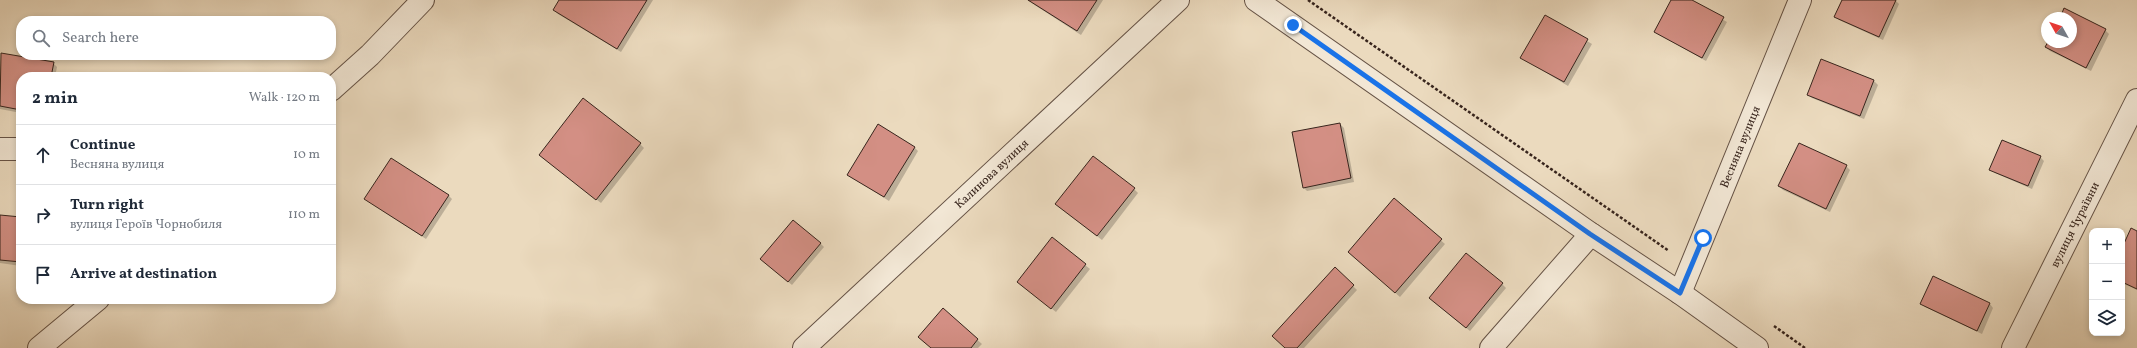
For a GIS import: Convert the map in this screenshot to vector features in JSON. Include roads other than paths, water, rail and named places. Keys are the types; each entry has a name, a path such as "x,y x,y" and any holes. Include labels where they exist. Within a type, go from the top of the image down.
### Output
{"street":[{"path":"336,86 370,55 423,0"},
{"name":"Калинова вулиця","path":"804,348 1178,0"},
{"path":"1256,0 1283,8 1590,234 1680,293 1757,348"},
{"name":"Весняна вулиця","path":"1680,293 1800,0"},
{"name":"вулиця Чураївни","path":"2013,348 2137,100"},
{"path":"0,148 16,149"},
{"path":"1491,348 1590,234"},
{"path":"39,348 92,304"}]}
